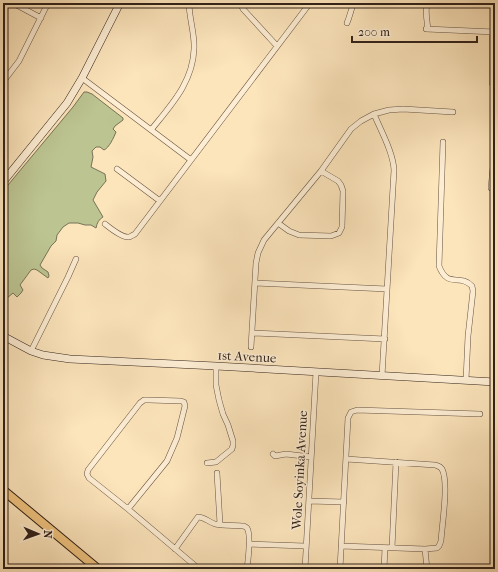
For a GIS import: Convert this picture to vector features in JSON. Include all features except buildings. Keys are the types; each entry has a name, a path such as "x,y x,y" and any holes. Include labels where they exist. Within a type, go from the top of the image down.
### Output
{"main road":[{"path":"3,490 98,569"}],"street":[{"path":"13,3 41,18"},
{"path":"3,82 19,61 48,3"},
{"path":"3,182 67,103 82,78 120,3"},
{"path":"151,130 182,90 193,64 194,48 189,14 189,3"},
{"path":"240,3 243,9 277,46"},
{"path":"105,224 124,237 130,237 135,234 310,3"},
{"path":"347,23 354,3"},
{"path":"427,3 427,29 494,32 492,83"},
{"path":"82,78 191,160"},
{"path":"251,347 256,263 258,253 264,240 321,171 352,129 361,121 374,114 389,110 403,109 453,112"},
{"path":"374,114 393,163 388,289 382,376"},
{"path":"443,142 439,266 443,274 448,278 466,282 472,286 473,291 468,336 466,380"},
{"path":"491,188 495,154"},
{"path":"117,168 160,201"},
{"path":"278,223 289,231 299,234 331,236 338,233 342,227 343,191 338,181 321,171"},
{"path":"31,351 76,259"},
{"path":"255,283 388,289"},
{"path":"252,333 385,339"},
{"name":"1st Avenue","path":"3,336 31,351 43,355 70,359 495,382"},
{"path":"207,463 216,462 232,449 233,445 219,400 216,385 216,366"},
{"name":"Wole Soyinka Avenue","path":"305,569 305,546 316,372"},
{"path":"128,509 167,461 177,438 185,406 184,402 144,400 140,403 88,470 87,474 89,478 199,569"},
{"path":"340,569 348,418 351,412 357,410 480,414"},
{"path":"273,454 275,456 286,454 311,456"},
{"path":"341,546 426,549 437,548 441,541 444,505 445,478 440,466 346,459"},
{"path":"392,548 396,462"},
{"path":"217,473 220,524"},
{"path":"309,501 344,502"},
{"path":"175,549 198,517 202,517 215,524 244,526 248,530 249,544 247,569"},
{"path":"249,544 305,546"},
{"path":"384,569 385,548"},
{"path":"426,549 427,569"}],"green space":[{"path":"84,92 92,94 123,118 123,120 113,129 116,132 108,147 104,150 100,147 96,147 92,151 93,157 91,167 105,174 106,181 97,192 93,200 103,217 98,221 96,228 91,225 78,223 69,223 63,227 57,235 56,241 51,246 40,265 48,272 48,278 37,270 31,270 20,285 23,290 21,293 17,297 13,293 6,299 3,299 3,191"}]}
